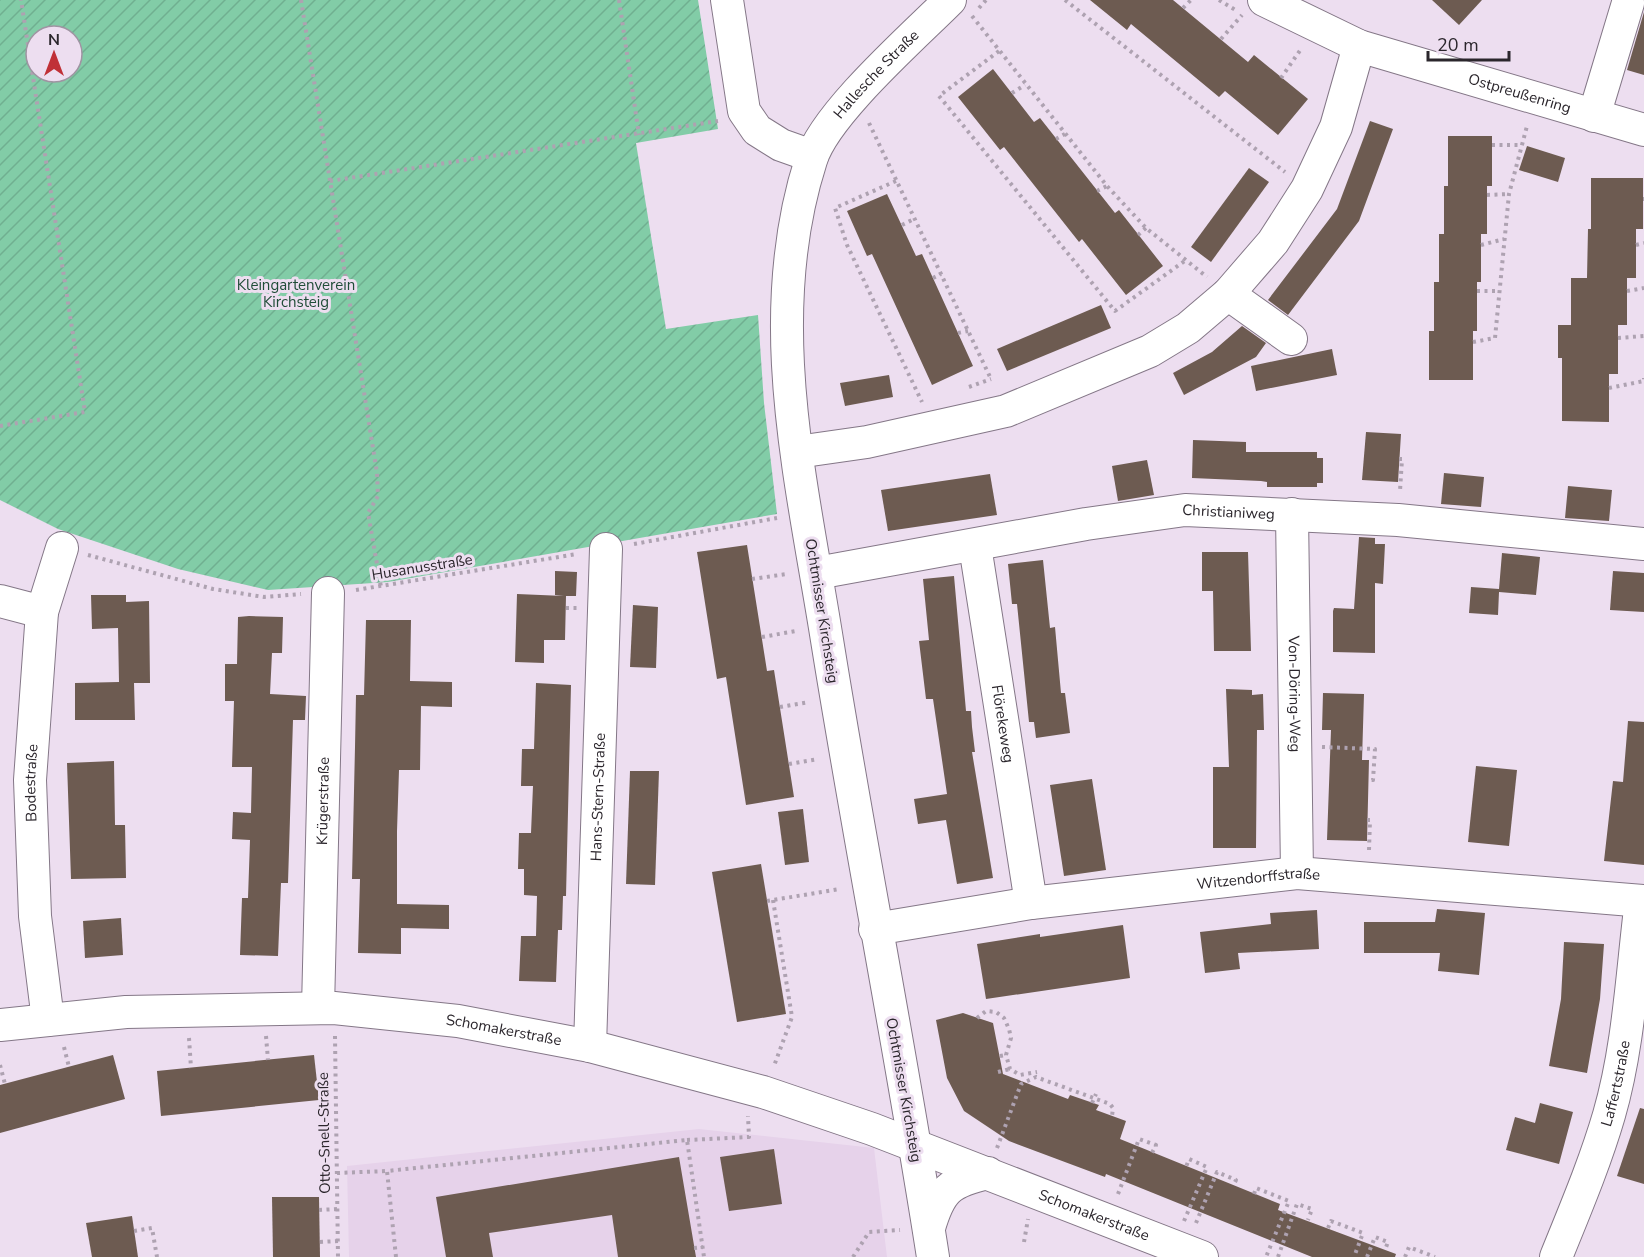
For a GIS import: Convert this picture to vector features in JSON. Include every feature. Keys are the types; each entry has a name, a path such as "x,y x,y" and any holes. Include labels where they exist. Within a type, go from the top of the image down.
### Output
{"street":[{"path":"727,0 744,111 758,129 781,145 812,156"},
{"path":"1594,116 1628,3"},
{"name":"Ostpreußenring","path":"1253,7 1316,27 1359,46 1644,130"},
{"name":"Hallesche Straße","path":"812,156 833,122 872,78 962,13"},
{"path":"797,452 867,442 1006,411 1150,351 1188,327 1228,294 1273,242 1307,189 1336,127 1359,46"},
{"name":"Ochtmisser Kirchsteig","path":"812,156 796,220 788,283 787,365 797,452 806,573 875,929 931,1243"},
{"path":"1228,294 1291,339"},
{"name":"Christianiweg","path":"806,573 975,546 1086,524 1185,510 1398,520 1644,544"},
{"name":"Von-Döring-Weg","path":"1292,514 1297,873"},
{"name":"Flörekeweg","path":"975,546 1031,903"},
{"name":"Bodestraße","path":"48,1020 35,916 30,780 42,612 62,548"},
{"name":"Hans-Stern-Straße","path":"590,1046 606,549"},
{"name":"Krügerstraße","path":"326,1008 328,593"},
{"path":"0,601 42,612"},
{"name":"Witzendorffstraße","path":"875,929 1031,903 1297,873 1642,901"},
{"name":"Laffertstraße","path":"1556,1257 1589,1176 1610,1113 1623,1046 1642,901"},
{"name":"Schomakerstraße","path":"0,1025 126,1012 326,1008 459,1021 590,1046 763,1092 913,1143 1187,1251"},
{"path":"931,1243 936,1205 947,1188 962,1179 988,1173"}],"path":[{"path":"0,426 85,412 21,0"},
{"path":"301,0 377,473 378,496 368,513 381,587"},
{"path":"619,0 639,135"},
{"path":"986,0 962,13 999,51 1107,186 1146,228 1228,294"},
{"path":"1065,0 1307,189"},
{"path":"1183,8 1191,0"},
{"path":"1219,0 1253,7"},
{"path":"1221,39 1253,7"},
{"path":"1281,78 1316,27"},
{"path":"999,51 939,96 1115,311 1186,260"},
{"path":"1012,93 1025,85"},
{"path":"1473,342 1495,338 1509,194 1520,145 1537,99"},
{"path":"330,181 639,135 721,121 744,111"},
{"path":"860,124 866,117 1006,411"},
{"path":"1056,139 1065,134"},
{"path":"1492,145 1520,145"},
{"path":"896,181 835,208 847,245 923,405 933,401"},
{"path":"1097,191 1107,186"},
{"path":"1487,195 1509,194"},
{"path":"902,225 914,219"},
{"path":"1138,235 1146,228"},
{"path":"1481,245 1504,239"},
{"path":"1636,245 1644,243"},
{"path":"933,278 941,274"},
{"path":"1627,291 1644,288"},
{"path":"1477,291 1499,291"},
{"path":"958,333 968,331"},
{"path":"1618,338 1644,336"},
{"path":"1609,388 1644,381 1644,378"},
{"path":"962,390 991,379"},
{"path":"1398,520 1402,459 1399,459"},
{"name":"Husanusstraße","path":"62,548 213,589 264,597 381,587 783,517"},
{"path":"752,579 806,573"},
{"path":"762,637 805,630"},
{"path":"780,706 816,701"},
{"path":"1295,746 1375,749 1374,780 1369,780"},
{"path":"789,764 825,758"},
{"path":"774,1066 792,1017 782,974 770,901 845,888"},
{"name":"Otto-Snell-Straße","path":"326,1008 337,1173 338,1257"},
{"path":"977,1018 986,1011 996,1012 1004,1018 1011,1038 1006,1055 1010,1069 1020,1075 1037,1072"},
{"path":"1000,1056 1006,1055"},
{"path":"0,1065 5,1084"},
{"path":"998,1072 1010,1069"},
{"path":"988,1173 1021,1084 1020,1075"},
{"path":"1021,1084 1036,1077 1095,1096 1110,1104 1113,1108 1112,1116"},
{"path":"1092,1103 1095,1096"},
{"path":"337,1173 387,1171 687,1140 749,1137"},
{"path":"1108,1220 1140,1139 1156,1145 1152,1153"},
{"path":"687,1140 704,1257"},
{"path":"1186,1167 1189,1159 1207,1167 1187,1251"},
{"path":"387,1171 396,1257"},
{"path":"1187,1251 1217,1172 1236,1180 1233,1186"},
{"path":"1254,1194 1256,1188 1289,1201 1266,1257"},
{"path":"1278,1257 1297,1204 1312,1209 1308,1220"},
{"path":"319,1210 337,1209"},
{"path":"1328,1228 1331,1221 1363,1233 1354,1257"},
{"path":"134,1231 152,1228 157,1257"},
{"path":"853,1257 869,1232 931,1243"},
{"path":"1367,1257 1375,1237 1388,1242 1385,1250"},
{"path":"320,1242 338,1240"},
{"path":"694,1248 703,1247"},
{"path":"1405,1257 1409,1247 1435,1257"}],"shaded area":[{"path":"699,1129 874,1148 887,1257 349,1257 347,1166"}],"green space":[{"name":"Kleingartenverein Kirchsteig","path":"0,0 698,0 718,129 636,143 666,329 758,315 764,403 777,514 388,582 268,590 178,569 58,529 0,500"}],"building":[{"path":"1090,0 1173,0 1248,62 1254,55 1308,99 1278,135 1225,91 1219,97 1131,24 1127,30"},
{"path":"1432,0 1482,0 1459,25"},
{"path":"1644,12 1644,75 1627,70"},
{"path":"993,69 1034,122 1040,118 1115,213 1119,210 1163,266 1126,295 1082,239 1079,242 1004,147 1000,150 958,97"},
{"path":"1370,121 1393,129 1359,221 1288,315 1268,300 1337,209"},
{"path":"1448,136 1492,136 1492,186 1487,186 1487,234 1481,234 1481,282 1477,282 1477,331 1473,331 1473,380 1429,380 1429,331 1434,331 1434,282 1439,282 1439,234 1444,234 1444,186 1448,186"},
{"path":"1527,146 1565,158 1558,182 1519,170"},
{"path":"1249,168 1269,182 1211,262 1191,247"},
{"path":"1591,178 1643,178 1643,229 1636,229 1636,278 1627,278 1627,325 1618,325 1618,374 1609,374 1609,422 1562,421 1562,358 1558,358 1558,325 1571,325 1571,278 1587,278 1588,229 1591,229"},
{"path":"887,194 916,256 922,254 973,366 932,385 872,254 867,256 847,211"},
{"path":"1101,305 1111,328 1007,371 997,349"},
{"path":"1242,326 1266,343 1256,357 1184,395 1173,373 1212,352"},
{"path":"1332,349 1337,375 1256,391 1251,366"},
{"path":"889,375 893,397 845,406 840,383"},
{"path":"1366,432 1401,434 1398,482 1362,480"},
{"path":"1193,440 1246,442 1246,452 1317,452 1317,458 1323,458 1323,483 1317,483 1317,487 1267,487 1267,482 1261,481 1192,478"},
{"path":"1147,460 1154,495 1118,501 1112,466"},
{"path":"1444,473 1484,477 1481,507 1441,504"},
{"path":"990,474 997,515 888,531 881,490"},
{"path":"1568,486 1612,490 1609,521 1565,518"},
{"path":"1359,537 1375,538 1375,544 1385,544 1383,584 1375,583 1375,653 1333,652 1334,608 1354,609"},
{"path":"747,545 767,671 774,670 794,797 746,805 726,677 717,679 697,552"},
{"path":"1202,552 1248,552 1251,651 1214,651 1213,591 1202,591"},
{"path":"1502,553 1540,557 1536,595 1499,592 1498,615 1469,613 1471,587 1499,589"},
{"path":"1043,560 1050,628 1055,627 1061,693 1065,693 1070,733 1036,738 1034,722 1029,722 1017,604 1012,604 1008,564"},
{"path":"555,571 577,572 576,596 566,596 565,640 544,640 544,663 515,662 517,594 564,596 555,595"},
{"path":"1613,571 1644,573 1644,612 1610,610"},
{"path":"954,576 966,711 971,711 975,752 972,752 993,878 957,884 946,820 918,824 914,799 947,794 933,699 926,699 919,641 929,640 923,579"},
{"path":"91,595 126,595 126,602 149,601 150,683 134,683 135,720 75,720 75,683 119,682 118,628 92,629"},
{"path":"633,605 658,607 656,668 630,667"},
{"path":"238,617 283,617 282,653 272,653 270,694 306,696 305,720 293,720 288,883 281,883 278,956 240,955 242,898 248,898 250,840 232,839 233,812 251,813 252,767 232,767 234,701 225,701 225,664 237,664"},
{"path":"366,620 411,620 410,681 452,682 452,707 421,706 420,770 399,770 397,831 397,904 449,905 449,929 401,928 401,954 358,953 360,879 352,879 356,695 364,695"},
{"path":"536,683 571,685 566,896 563,896 562,930 558,930 556,982 519,981 521,936 536,936 537,896 524,895 524,869 518,869 519,833 531,833 533,786 521,786 522,749 534,749"},
{"path":"1226,689 1252,690 1252,695 1263,694 1264,730 1257,730 1256,848 1213,848 1213,767 1229,767"},
{"path":"1323,693 1364,694 1362,760 1369,760 1367,841 1327,840 1331,730 1322,730"},
{"path":"1628,721 1644,722 1644,865 1604,861 1613,781 1623,782"},
{"path":"114,761 115,825 125,825 126,878 71,879 67,763"},
{"path":"1476,766 1517,770 1509,846 1468,842"},
{"path":"630,771 659,771 655,885 626,884"},
{"path":"1092,779 1106,870 1064,876 1050,785"},
{"path":"803,809 809,862 785,865 778,812"},
{"path":"761,864 786,1014 737,1022 712,872"},
{"path":"1437,909 1485,913 1479,975 1438,971 1440,953 1364,953 1364,922 1435,922"},
{"path":"1317,910 1319,949 1238,953 1240,969 1205,973 1200,932 1271,924 1270,913"},
{"path":"121,918 123,955 85,958 83,921"},
{"path":"1123,925 1130,978 986,999 977,944"},
{"path":"1564,942 1604,944 1600,999 1587,1073 1549,1066 1561,999"},
{"path":"963,1013 993,1023 1003,1074 1068,1099 1070,1095 1099,1105 1096,1110 1126,1121 1120,1139 1280,1204 1278,1210 1396,1254 1395,1257 1312,1257 1106,1174 1105,1177 1009,1141 964,1111 947,1078 936,1020"},
{"path":"113,1055 125,1099 0,1133 0,1085"},
{"path":"314,1055 319,1100 161,1116 157,1071"},
{"path":"1540,1103 1573,1112 1559,1164 1506,1150 1515,1117 1535,1123"},
{"path":"1640,1108 1644,1109 1644,1184 1617,1176"},
{"path":"774,1149 782,1204 729,1211 720,1157"},
{"path":"679,1157 696,1257 618,1257 612,1215 489,1233 493,1257 446,1257 436,1197"},
{"path":"272,1197 319,1197 320,1257 273,1257"},
{"path":"132,1216 138,1257 92,1257 86,1223"}]}
